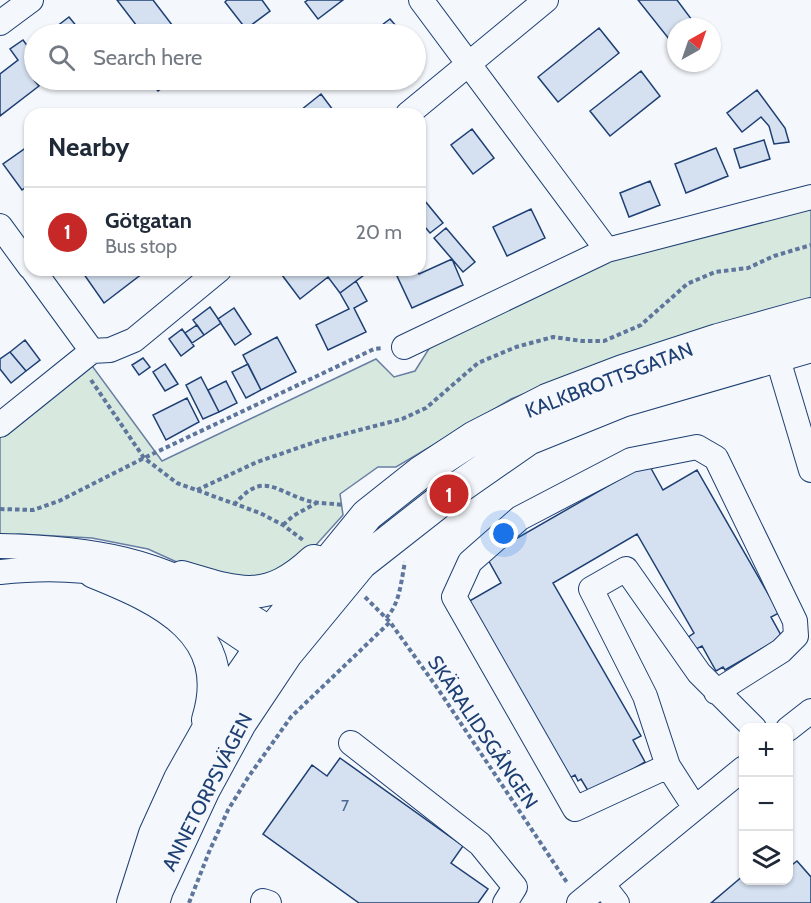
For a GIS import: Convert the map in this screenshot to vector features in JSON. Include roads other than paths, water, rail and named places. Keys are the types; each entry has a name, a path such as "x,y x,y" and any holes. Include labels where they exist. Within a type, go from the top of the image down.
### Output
{"main road":[{"name":"KALKBROTTSGATAN","path":"272,645 356,510 420,473 475,437 548,400 622,371 718,340 811,314"},
{"name":"KALKBROTTSGATAN","path":"133,903 155,834 180,779 224,701 272,645 361,563 449,494 528,439 622,400 811,346"},
{"path":"182,577 226,591 246,593 287,584 305,570 356,510"},
{"path":"94,572 164,604 187,623 202,641 210,660 214,686 210,712 201,743"},
{"name":"ANNETORPSVÄGEN","path":"153,903 204,789 240,723 272,645"}],"street":[{"path":"0,23 31,0"},
{"path":"421,0 607,250"},
{"path":"415,108 546,0"},
{"path":"404,347 607,250 811,197"},
{"path":"0,226 24,259"},
{"path":"37,276 92,351"},
{"path":"0,425 92,351 110,350 134,340 212,276"},
{"path":"777,357 810,466"},
{"path":"668,766 575,809 454,597 470,562 520,518 630,460 697,447 716,458 795,621 796,636 781,651 716,692"},
{"path":"0,546 96,552 182,577 219,596 272,645"},
{"path":"0,572 21,569 94,572 153,585 177,595 272,645"},
{"path":"695,808 668,766 645,696 591,589 626,569 699,673 749,723"},
{"path":"793,726 811,711"},
{"path":"351,743 480,844 515,886 505,903"},
{"path":"580,902 610,894 695,808 739,772"}],"place":[{"name":"Götgatan","path":"449,494"}]}
